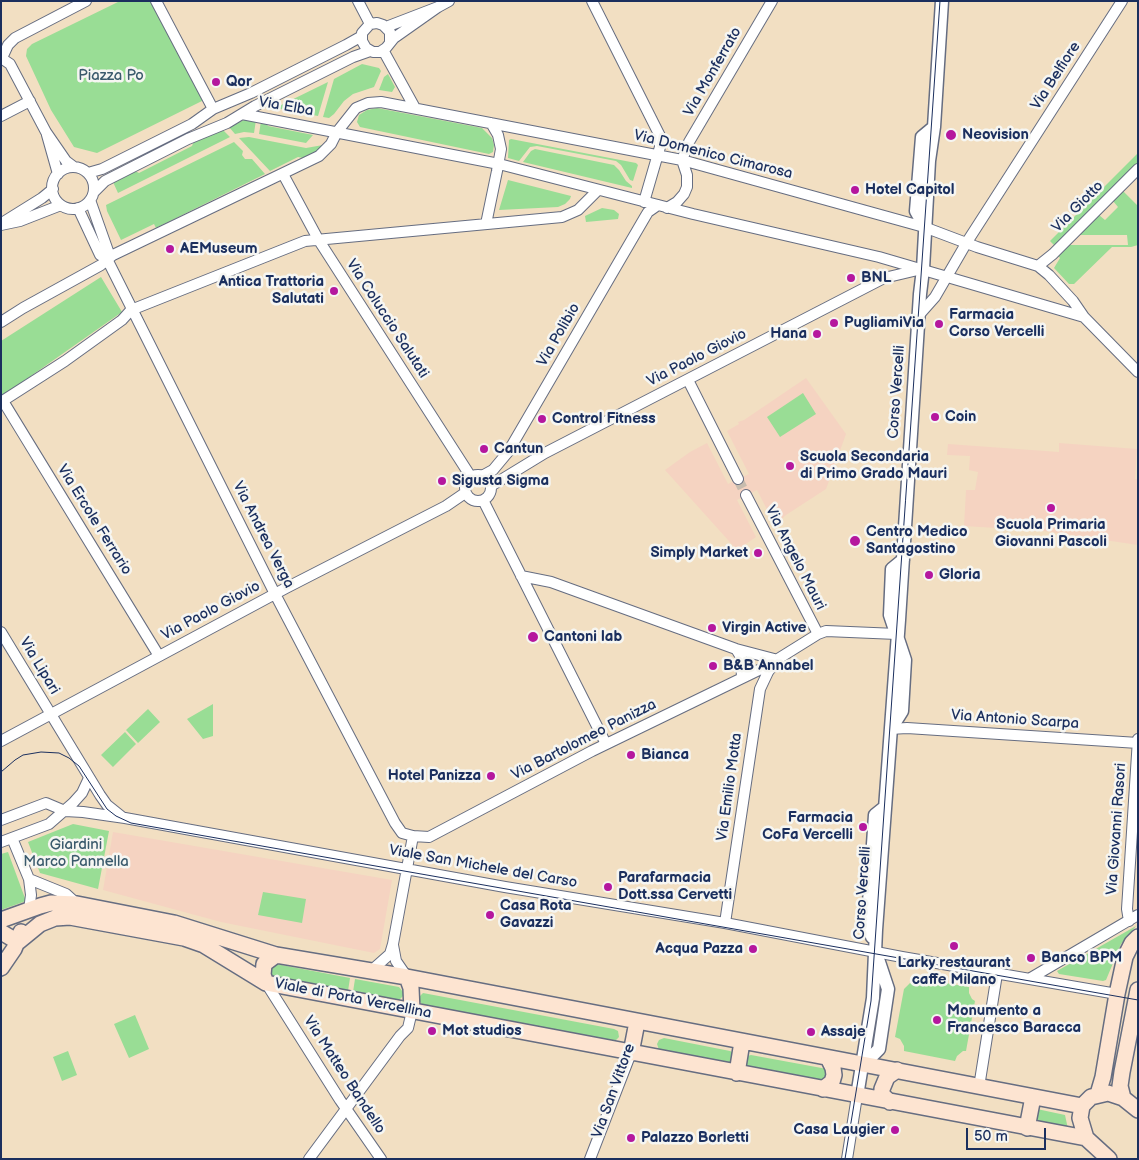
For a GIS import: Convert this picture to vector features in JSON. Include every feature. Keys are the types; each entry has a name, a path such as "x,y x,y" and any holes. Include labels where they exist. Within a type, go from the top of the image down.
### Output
{"main road":[{"name":"Viale di Porta Vercellina","path":"1,920 51,903 77,904 174,923 276,955 372,970 1082,1106"},
{"path":"1,968 18,942 29,910"},
{"name":"Viale di Porta Vercellina","path":"18,942 40,924 55,918 70,917 184,938 213,950 266,983 993,1122 1086,1138"},
{"path":"1,932 18,942"},
{"path":"1098,1094 1103,1077 1125,957 1132,943 1138,937"},
{"path":"266,983 263,976 264,964 276,955"},
{"path":"407,977 411,988 412,1011"},
{"path":"1117,994 1137,995 1120,1086 1123,1098"},
{"name":"Via San Vittore","path":"631,1052 637,1022"},
{"path":"737,1073 742,1042"},
{"path":"823,1089 832,1082 834,1075 828,1058"},
{"path":"890,1102 882,1095 882,1089 887,1077 897,1070"},
{"path":"1108,1158 1086,1138 1081,1127 1082,1106 1091,1097 1108,1093 1123,1098 1138,1110"},
{"path":"1027,1128 1033,1097"}],"street":[{"path":"86,1 15,38 8,45 2,58 10,64 46,132 66,161 88,173 93,181 92,196 108,251 107,259"},
{"path":"88,173 102,169 192,124 213,109 156,1"},
{"path":"358,1 370,24"},
{"path":"386,27 449,1"},
{"path":"592,1 660,136 658,154 644,202"},
{"name":"Via Monferrato","path":"682,160 686,148 772,1"},
{"name":"Corso Vercelli","path":"858,1096 873,998 929,161 934,127 942,1"},
{"name":"Via Belfiore","path":"919,315 935,296 967,242 1122,1"},
{"path":"415,108 387,47 391,36 386,27 377,23 370,24 364,30 362,36 363,44 370,51 377,52 387,47 394,38 438,7"},
{"name":"Via Elba","path":"213,109 260,88 362,36"},
{"name":"Via Elba","path":"242,114 352,57 370,51"},
{"name":"Corso Vercelli","path":"929,161 939,151 942,104 936,95"},
{"path":"1,116 30,101"},
{"name":"Via Domenico Cimarosa","path":"337,132 356,108 368,103 381,102 658,154 925,227 1038,266"},
{"path":"74,167 58,174 54,181 53,189 56,199 61,205 68,208 78,208 86,204 107,180 188,139 225,124 242,114"},
{"name":"Via Elba","path":"242,114 337,132"},
{"path":"486,224 499,164 500,140 491,123"},
{"name":"Corso Vercelli","path":"925,227 916,212 922,137 934,127"},
{"path":"46,132 58,174"},
{"path":"1,322 101,265 107,259 323,153 332,144 337,132 499,164 644,202 923,269 1084,317"},
{"name":"Via Polibio","path":"482,476 493,470 508,452 648,212 677,202 684,194 687,187 687,176 682,160"},
{"name":"Via Giotto","path":"1038,266 1053,254 1138,169"},
{"name":"Via Coluccio Salutati","path":"283,174 318,239 471,477"},
{"path":"1,224 53,189"},
{"path":"2,401 72,356 122,320 131,310 304,241 562,217 578,210 598,190"},
{"path":"1,224 20,222 61,205"},
{"path":"78,208 100,255 107,259"},
{"name":"Via Andrea Verga","path":"107,259 275,594 395,823 402,833 413,836"},
{"path":"1038,266 1073,301 1084,317 1138,372"},
{"name":"Via Paolo Giovio","path":"490,486 520,467 884,278 923,269"},
{"path":"688,380 738,479"},
{"name":"Via Ercole Ferrario","path":"2,401 159,656"},
{"path":"508,452 508,458 514,465 520,467"},
{"path":"482,476 488,480 490,486 489,495 483,500 474,501 465,493 465,484 471,477 482,476"},
{"name":"Via Paolo Giovio","path":"1,741 275,594 446,506 465,493"},
{"name":"Via Angelo Mauri","path":"746,495 818,634"},
{"path":"483,500 606,744"},
{"path":"521,576 552,582 736,650 778,660"},
{"path":"818,634 826,631 897,634"},
{"name":"Via Lipari","path":"1,632 107,805 118,815 125,818"},
{"name":"Via Bartolomeo Panizza","path":"413,836 429,837 606,744 778,660 818,634"},
{"path":"736,650 741,657 742,678 760,689"},
{"name":"Via Emilio Motta","path":"725,923 760,689 768,672 778,660"},
{"name":"Via Antonio Scarpa","path":"890,729 907,728 1138,743"},
{"name":"Via Giovanni Rasori","path":"1129,921 1127,909 1138,739"},
{"path":"1,842 49,824 65,811 82,792 90,778"},
{"name":"Viale San Michele del Carso","path":"1,820 46,803 65,811 125,818 406,870 725,923 1029,980 1117,994"},
{"path":"372,970 390,954 413,836"},
{"path":"12,838 29,879 31,895 29,910"},
{"name":"Viale di Porta Vercellina","path":"29,879 66,894 77,904"},
{"path":"1029,980 1138,915"},
{"path":"393,944 396,961 407,977"},
{"path":"979,1087 997,974"},
{"name":"Via Matteo Bandello","path":"266,983 346,1109 381,1159"},
{"path":"309,1159 400,1036 408,1028 412,1011"},
{"name":"Via San Vittore","path":"590,1159 631,1052"},
{"path":"847,1159 858,1096"}],"shaded area":[{"name":"Scuola Secondaria di Primo Grado Mauri","path":"806,378 846,434 826,489 786,515 775,525 757,490 737,500 756,537 737,550 665,470 690,452 707,443 728,484 749,474 727,431"},
{"name":"Scuola Primaria Giovanni Pascoli","path":"1059,443 1137,449 1135,479 1138,479 1138,545 1044,531 964,526 966,490 975,490 978,472 969,470 970,456 947,455 948,444 1059,452"},
{"path":"113,832 392,880 380,949 374,953 221,922 103,890"}],"green space":[{"name":"Piazza Po","path":"120,1 153,1 204,100 97,153 74,147 51,110 26,56 27,49 32,44"},
{"path":"362,64 379,68 381,71 374,87 353,94 329,118 323,117 334,79"},
{"path":"388,74 395,87 392,92 379,90 384,77"},
{"path":"328,82 318,116 275,108"},
{"path":"377,108 482,128 492,138 493,152 489,154 360,127 357,122 359,115 367,110"},
{"path":"246,119 256,120 254,133 244,132 235,134 229,127"},
{"path":"261,121 265,122 268,126 313,135 306,143 259,134"},
{"path":"223,130 230,137 118,193 113,182 135,171 139,173 192,146 194,141"},
{"path":"249,137 306,148 323,145 319,151 303,158 298,157 270,171 239,138"},
{"path":"509,140 636,163 638,165 633,181 630,180 621,165 616,161 537,146 530,147 519,161 508,158"},
{"path":"234,142 243,151 242,155 245,159 252,159 265,174 156,228 154,224 121,240 106,205"},
{"path":"535,149 614,165 632,188 523,162 531,151"},
{"path":"1138,153 1138,165 1056,247 1050,241"},
{"path":"508,180 571,196 565,204 558,207 499,210"},
{"path":"1123,191 1138,206 1138,245 1112,247 1074,284 1069,284 1054,268 1060,258 1058,256 1069,245 1128,245 1127,235 1079,235 1099,215 1105,220 1118,207 1113,201"},
{"path":"602,208 614,210 619,214 618,219 586,222 585,216"},
{"path":"101,277 122,312 1,397 1,341"},
{"path":"803,393 816,414 780,437 767,417"},
{"path":"213,704 213,736 203,739 187,719"},
{"path":"148,709 160,722 138,743 126,730"},
{"path":"125,732 136,744 113,767 101,755"},
{"name":"Giardini Marco Pannella","path":"73,824 109,831 98,889 40,873 28,842"},
{"path":"8,852 26,901 1,910 1,854"},
{"path":"263,892 306,899 302,923 258,915"},
{"path":"1136,926 1121,944 1106,980 1059,974 1057,971"},
{"path":"276,964 350,978 348,991 274,977 271,974 271,968"},
{"path":"917,978 969,987 969,993 975,1001 966,1051 957,1056 955,1061 904,1051 904,1046 900,1039 895,1037 904,989 910,983 914,985"},
{"path":"355,979 399,987 403,992 403,996 398,1001 353,992"},
{"path":"423,993 614,1029 618,1031 619,1037 614,1042 423,1006 419,1000"},
{"path":"135,1015 149,1049 129,1058 114,1024"},
{"path":"664,1038 730,1051 734,1053 734,1062 730,1064 659,1050 657,1044 659,1040"},
{"path":"68,1051 77,1075 62,1081 53,1057"},
{"path":"751,1055 827,1069 827,1083 746,1066 747,1056"},
{"path":"1037,1109 1065,1115 1068,1129 1035,1123"}],"tunnel":[{"path":"738,479 746,495"}],"tram line":[{"path":"845,1159 871,1001 940,1"},
{"path":"1,772 23,755 41,752 59,753 79,766 107,809 116,816 131,823 1138,1000"}],"place":[{"name":"Qor","path":"216,82"},
{"name":"Neovision","path":"951,135"},
{"name":"Hotel Capitol","path":"855,190"},
{"name":"AEMuseum","path":"170,249"},
{"name":"BNL","path":"851,278"},
{"name":"Antica Trattoria Salutati","path":"334,291"},
{"name":"PugliamiVia","path":"834,323"},
{"name":"Farmacia Corso Vercelli","path":"939,324"},
{"name":"Hana","path":"817,334"},
{"name":"Coin","path":"935,417"},
{"name":"Control Fitness","path":"542,419"},
{"name":"Cantun","path":"484,449"},
{"name":"Scuola Secondaria di Primo Grado Mauri","path":"790,466"},
{"name":"Sigusta Sigma","path":"442,481"},
{"name":"Scuola Primaria Giovanni Pascoli","path":"1051,508"},
{"name":"Centro Medico Santagostino","path":"855,541"},
{"name":"Simply Market","path":"758,553"},
{"name":"Gloria","path":"929,575"},
{"name":"Virgin Active","path":"712,628"},
{"name":"Cantoni lab","path":"533,637"},
{"name":"B&B Annabel","path":"713,666"},
{"name":"Bianca","path":"631,755"},
{"name":"Hotel Panizza","path":"491,776"},
{"name":"Farmacia CoFa Vercelli","path":"863,827"},
{"name":"Parafarmacia Dott.ssa Cervetti","path":"608,887"},
{"name":"Casa Rota Gavazzi","path":"490,915"},
{"name":"Larky restaurant caffe Milano","path":"954,946"},
{"name":"Acqua Pazza","path":"753,949"},
{"name":"Banco BPM","path":"1031,958"},
{"name":"Monumento a Francesco Baracca","path":"937,1020"},
{"name":"Mot studios","path":"432,1031"},
{"name":"Assaje","path":"811,1032"},
{"name":"Casa Laugier","path":"895,1130"},
{"name":"Palazzo Borletti","path":"631,1138"}]}
